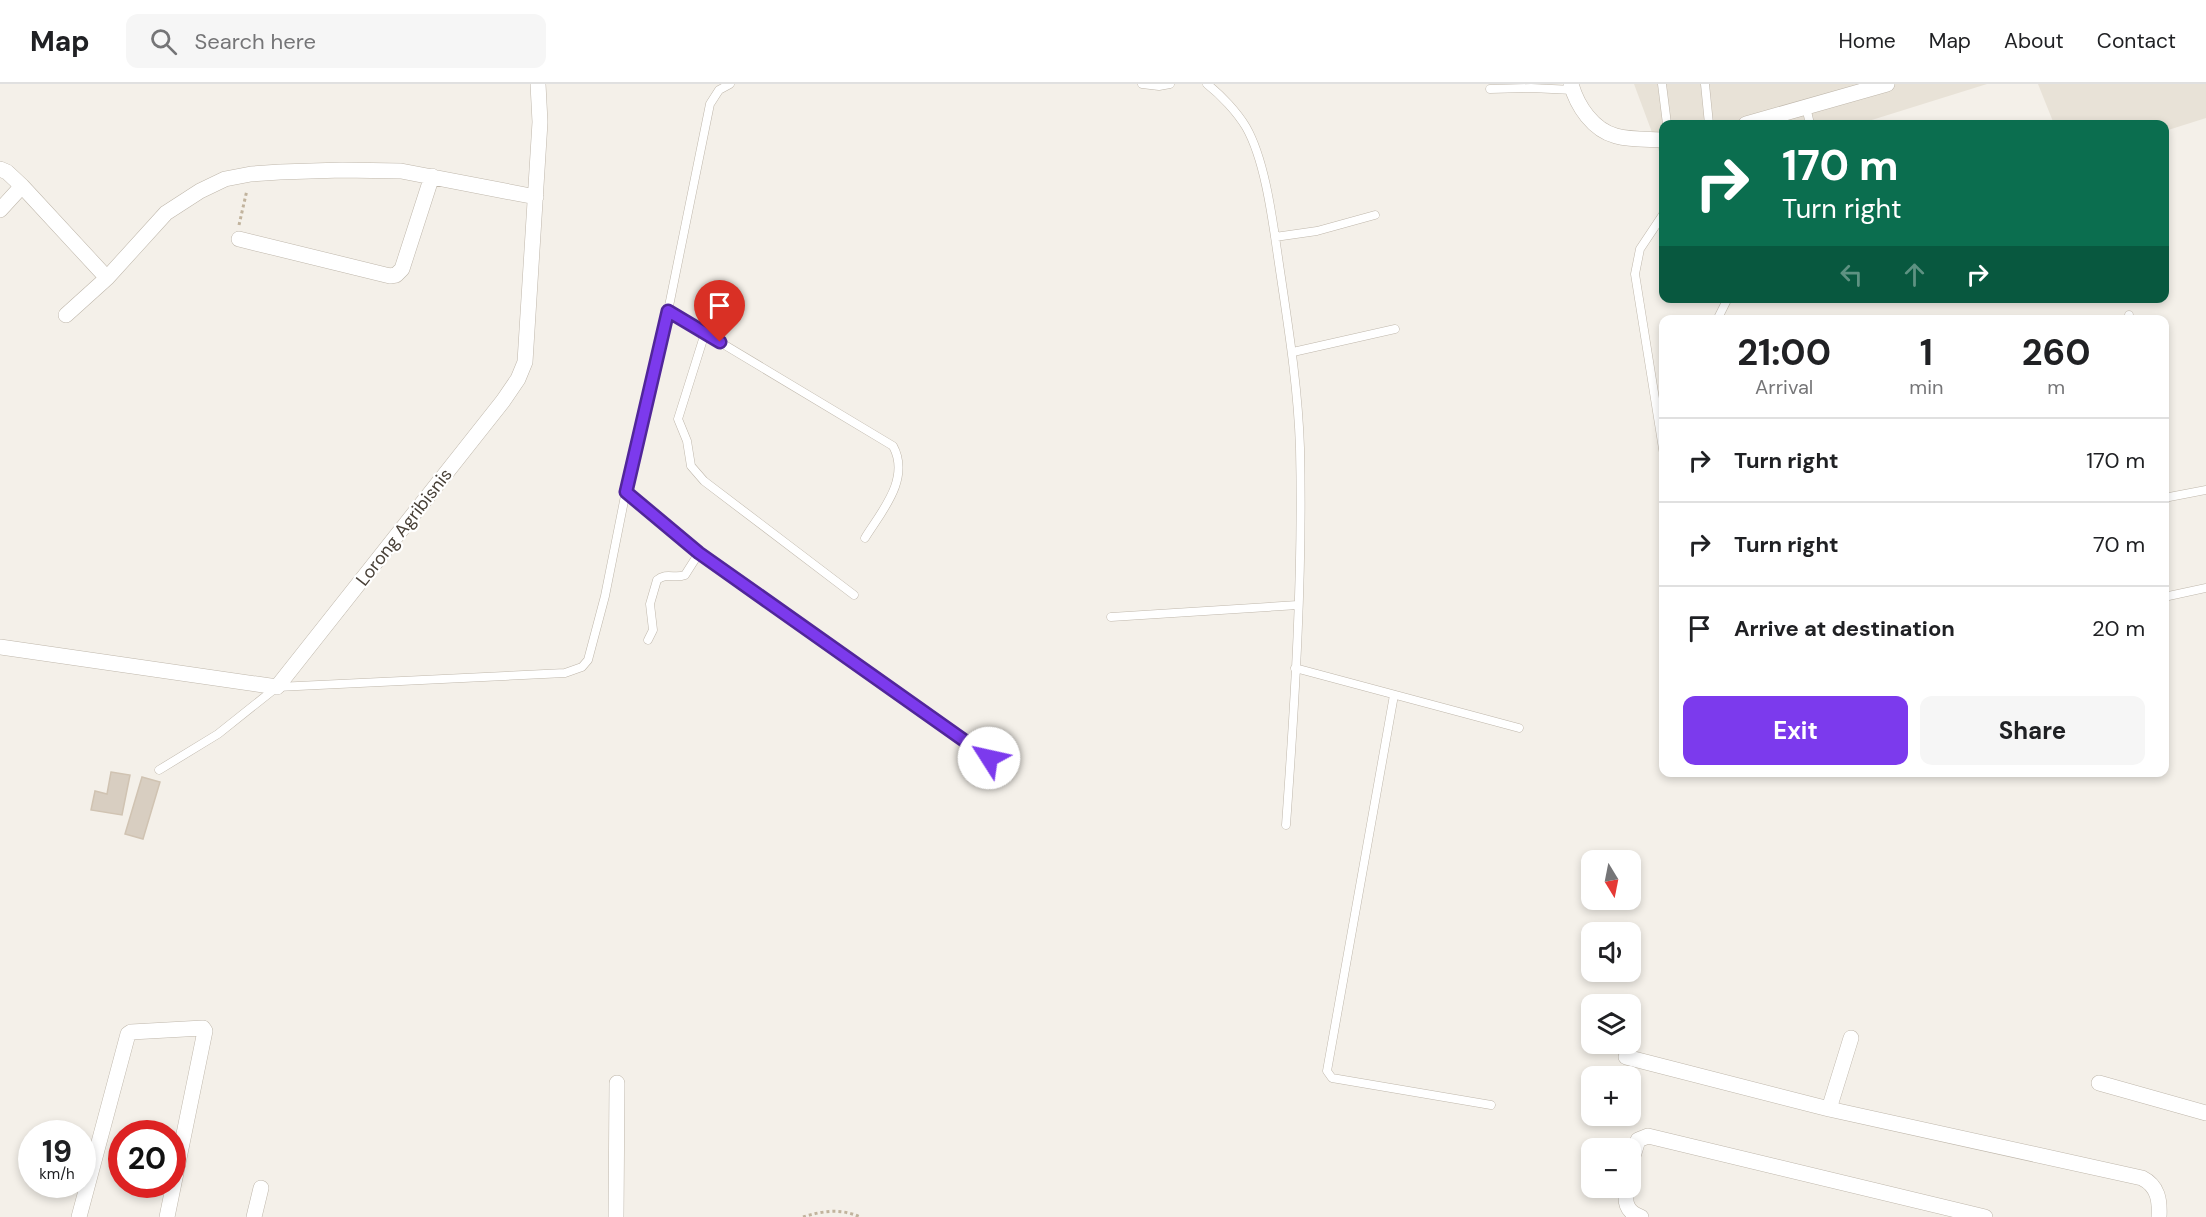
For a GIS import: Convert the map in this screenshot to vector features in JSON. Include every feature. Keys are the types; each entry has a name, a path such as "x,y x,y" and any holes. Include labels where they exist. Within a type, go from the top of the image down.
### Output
{"street":[{"name":"Lorong Agribisnis","path":"277,687 503,402 518,379 525,362 540,122 538,84"},
{"path":"1760,120 1887,84"},
{"path":"1572,87 1577,102 1587,116 1614,136 1659,140"},
{"path":"0,169 7,172 22,186 107,278"},
{"path":"66,315 107,278 166,213 225,178 251,174 342,170 401,171 536,197"},
{"path":"239,239 390,276 396,275 402,269 432,176"},
{"path":"0,210 22,186"},
{"path":"0,647 277,687"},
{"path":"79,1217 128,1034 204,1028 206,1031 167,1217"},
{"path":"1829,1109 1851,1038"},
{"path":"1626,1057 1829,1109 2142,1178 2151,1182 2157,1193 2158,1217"},
{"path":"616,1217 617,1083"},
{"path":"2099,1083 2206,1113"},
{"path":"1641,1139 1648,1136 1925,1210 1985,1217"},
{"path":"254,1217 261,1188"},
{"path":"1626,1198 1625,1205 1629,1211 1641,1217"}],"lane":[{"path":"159,770 218,734 277,687 565,673 582,667 588,660 605,596 626,492 668,311 710,105 719,90 730,84"},
{"path":"1142,84 1159,86 1170,84"},
{"path":"1207,84 1217,92 1246,127 1262,167 1293,352 1300,447 1298,605 1286,825"},
{"path":"1662,84 1666,120"},
{"path":"1704,84 1708,120"},
{"path":"1490,89 1572,87"},
{"path":"1806,107 1809,120"},
{"path":"1275,237 1317,231 1374,215"},
{"path":"1659,220 1640,249 1635,274 1659,424"},
{"path":"668,311 893,446 898,459 896,487 864,538"},
{"path":"1293,352 1395,328"},
{"path":"705,333 678,419 687,441 691,466 704,481 854,595"},
{"path":"2169,497 2206,490"},
{"path":"626,492 699,553 989,758"},
{"path":"648,640 653,630 650,604 657,580 663,576 685,575 699,553"},
{"path":"2169,596 2206,588"},
{"path":"1111,617 1298,605"},
{"path":"1295,668 1519,728"},
{"path":"1394,695 1327,1071 1332,1078 1491,1105"}],"path":[{"path":"239,239 237,234 251,174"},
{"path":"803,1217 842,1211 860,1217"}],"shaded area":[{"path":"1634,84 1987,84 1872,120 1659,120 1659,151"},
{"path":"2038,84 2206,84 2206,118 2169,130 2169,120 2052,120"}],"building":[{"path":"111,772 130,775 122,815 91,810 95,791 107,794"},
{"path":"142,777 160,782 143,839 125,834"}],"route":[{"path":"720,342 668,311 626,492 699,553 989,758"}]}
